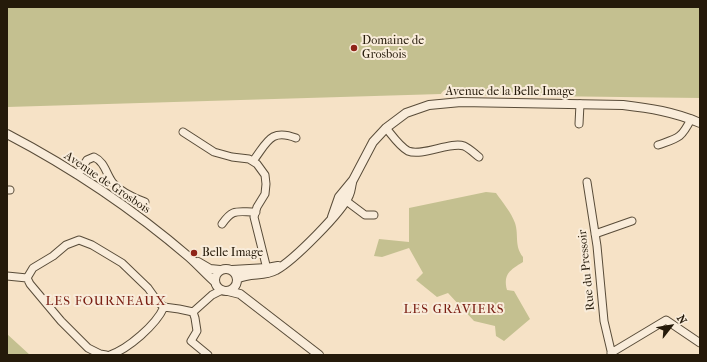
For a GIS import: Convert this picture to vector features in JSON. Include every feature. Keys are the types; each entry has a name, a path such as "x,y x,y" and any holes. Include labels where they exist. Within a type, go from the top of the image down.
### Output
{"street":[{"name":"Avenue de la Belle Image","path":"237,282 244,275 268,271 286,263 322,229 332,217 338,213 342,199 350,194 353,180 374,142 386,128 406,113 429,104 461,102 623,105 675,114 700,123"},
{"path":"579,124 580,104"},
{"path":"658,145 677,138 684,133 691,119"},
{"path":"386,128 408,151 416,153 456,145 464,145 479,157"},
{"path":"183,132 214,152 232,157 249,158 257,164 265,175 265,194 257,207 254,217 268,271"},
{"name":"Avenue de Grosbois","path":"7,134 78,174 105,193 190,258 221,288 240,294 319,355"},
{"path":"254,161 269,140 274,136 286,134 296,138"},
{"path":"78,174 87,160 94,157 102,162 113,183 127,194 145,202"},
{"name":"Rue du Pressoir","path":"587,182 595,234 604,321 611,354"},
{"path":"342,199 365,216 374,215"},
{"path":"222,224 228,215 235,212 256,212"},
{"path":"595,234 632,221"},
{"path":"27,278 33,268 53,256 66,245 78,240 92,244 122,262 148,288 158,302 164,307 193,312"},
{"name":"Avenue de Grosbois","path":"190,258 210,269 220,270"},
{"path":"221,288 216,276 220,270 226,268 235,272 240,294"},
{"name":"Avenue de la Belle Image","path":"232,270 268,271"},
{"path":"7,276 27,278"},
{"path":"27,278 30,284 61,321 88,348 100,354 106,355"},
{"path":"193,312 221,288 233,289 237,282"},
{"path":"110,355 117,353 131,344 160,315 164,307"},
{"path":"193,312 196,318 198,331 191,341 208,355"},
{"path":"611,354 666,320 700,343"}],"shaded area":[{"name":"Domaine de Grosbois","path":"7,7 700,7 700,98 461,95 457,90 448,89 441,94 7,107"},
{"path":"486,192 496,193 511,215 516,227 520,253 523,257 523,262 511,270 507,276 506,285 507,290 514,291 530,319 504,341 496,336 495,326 474,321 448,293 437,297 416,280 423,273 409,248 382,257 374,256 379,239 409,242 409,208"},
{"path":"7,334 30,355 7,355"}],"place":[{"name":"Domaine de Grosbois","path":"354,48"},
{"name":"Belle Image","path":"194,253"}],"district":[{"name":"LES FOURNEAUX","path":"106,302"},
{"name":"LES GRAVIERS","path":"454,310"}]}
